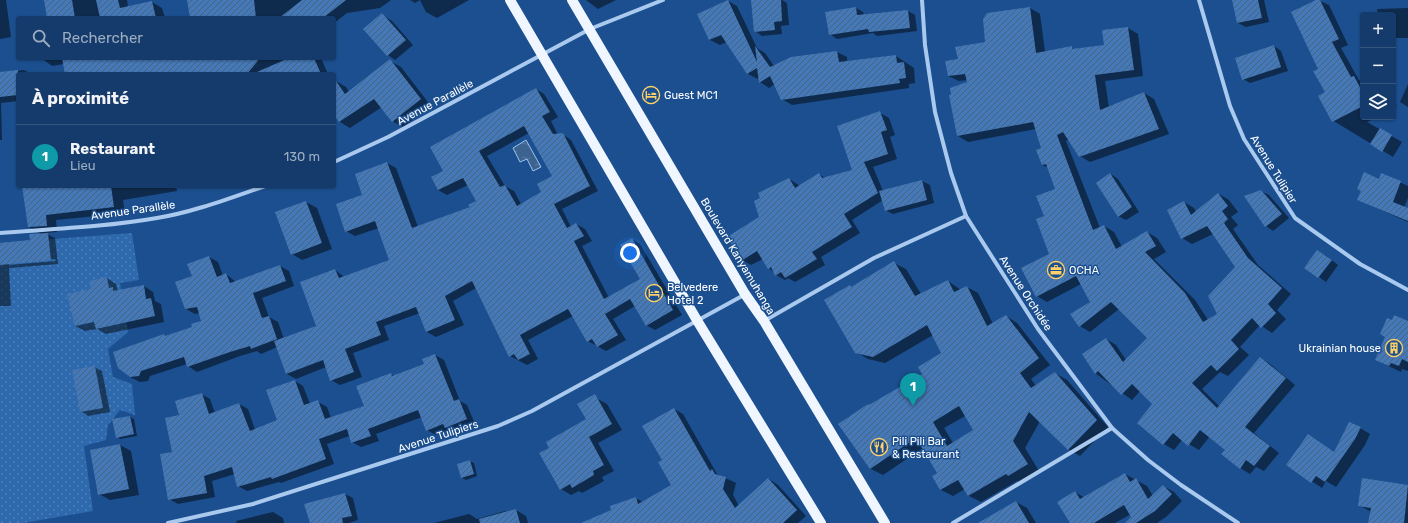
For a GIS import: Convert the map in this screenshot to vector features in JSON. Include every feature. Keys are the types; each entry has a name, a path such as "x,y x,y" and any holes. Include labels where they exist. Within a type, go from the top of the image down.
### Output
{"main road":[{"path":"510,0 698,322 821,523"},
{"name":"Boulevard Kanyamuhanga","path":"572,0 745,294 764,321 885,523"}],"street":[{"name":"Avenue Parallèle","path":"336,161 388,138 590,29 663,0"},
{"name":"Avenue Orchidée","path":"922,0 925,45 936,112 951,173 966,216 1038,330 1112,428 1148,460 1181,485 1238,523"},
{"name":"Avenue Tulipier","path":"1199,0 1230,106 1244,139 1295,218 1360,264 1408,290"},
{"name":"Avenue Parallèle","path":"0,233 98,225 158,218 197,209 259,188"},
{"path":"764,321 874,258 966,216"},
{"name":"Avenue Tulipiers","path":"168,523 253,504 498,426 532,411 698,322 745,294"},
{"path":"953,523 1112,428"}],"shaded area":[{"path":"132,233 139,280 120,283 128,332 108,349 113,377 132,384 135,415 120,410 108,425 106,440 84,446 93,511 23,523 0,523 0,243"}],"water":[{"path":"526,140 541,167 533,171 527,159 520,162 513,148"}],"building":[{"path":"44,0 72,0 75,16 47,16"},
{"path":"96,0 118,0 120,8 152,1 156,16 100,16"},
{"path":"187,0 254,0 256,16 190,16"},
{"path":"302,0 346,0 326,16 282,16"},
{"path":"728,0 757,62 755,46 770,67 791,57 837,51 839,62 896,55 897,63 904,62 906,78 899,79 900,83 781,100 770,76 759,83 757,68 747,74 721,35 709,40 697,14"},
{"path":"751,0 781,0 782,21 774,22 775,30 754,32"},
{"path":"1232,0 1258,0 1262,18 1237,23"},
{"path":"1316,0 1320,0 1339,39 1332,42 1351,77 1354,76 1360,87 1360,108 1332,122 1318,96 1325,92 1313,71 1318,69 1291,12"},
{"path":"856,7 857,15 908,10 910,28 869,32 868,29 829,35 825,12"},
{"path":"1030,7 1036,53 1072,46 1072,49 1104,45 1102,30 1128,27 1134,70 1095,75 1100,110 1144,92 1159,129 1079,157 1063,132 1057,135 1093,230 1104,225 1116,249 1147,231 1156,246 1145,252 1185,293 1203,322 1217,314 1208,296 1235,267 1207,226 1181,239 1167,210 1184,201 1191,215 1218,193 1228,206 1222,211 1228,219 1224,223 1248,258 1282,288 1268,304 1276,313 1261,328 1252,318 1231,340 1239,349 1217,371 1211,365 1192,383 1217,408 1260,357 1286,378 1245,427 1270,446 1254,466 1246,460 1240,469 1221,454 1225,450 1200,430 1188,446 1173,433 1163,445 1137,423 1152,404 1132,384 1121,395 1098,371 1095,374 1082,354 1106,338 1123,362 1147,338 1111,302 1079,327 1070,314 1090,302 1076,276 1036,297 1021,268 1049,254 1036,219 1044,216 1036,196 1055,189 1046,164 1042,165 1036,150 1041,148 1033,122 957,136 949,95 951,95 950,88 967,82 965,74 948,76 945,61 958,59 955,47 985,42 983,19 987,13"},
{"path":"382,13 406,40 387,56 363,29"},
{"path":"1274,45 1281,67 1242,80 1235,58"},
{"path":"390,59 421,99 392,122 374,99 339,122 336,118 336,81 345,94"},
{"path":"62,60 258,60 249,72 65,72"},
{"path":"284,60 315,60 320,72 257,72"},
{"path":"18,70 18,72 16,72 16,95 0,97 0,72"},
{"path":"536,88 550,112 542,116 553,134 563,133 590,186 554,204 567,228 576,223 584,236 574,241 604,299 640,279 620,245 632,238 673,310 646,326 630,299 605,314 618,335 597,347 592,339 587,342 568,309 520,335 530,354 518,360 514,354 509,357 472,281 445,296 455,320 426,332 416,307 376,322 381,335 345,349 354,372 330,381 323,360 286,374 274,341 316,326 300,282 335,269 339,278 389,260 375,221 345,232 336,204 362,195 355,174 387,162 412,228 470,207 468,205 476,201 463,178 438,190 431,177 443,171 430,147","holes":["524,126 552,176 537,184 541,192 517,206 505,185 500,187 479,151"]},
{"path":"880,111 887,130 881,132 888,154 864,162 878,193 844,214 852,227 812,252 817,259 785,278 781,272 775,276 771,267 768,269 757,251 741,261 727,237 759,217 754,201 760,198 758,193 789,178 795,188 819,173 822,178 852,170 837,126"},
{"path":"1380,128 1392,135 1382,152 1370,144"},
{"path":"1364,172 1379,179 1381,173 1401,181 1393,202 1408,208 1408,221 1357,200 1361,191 1357,189"},
{"path":"1110,173 1132,207 1118,217 1096,183"},
{"path":"922,180 927,200 885,211 879,191"},
{"path":"22,188 111,188 114,207 46,215 47,226 28,227"},
{"path":"1261,190 1282,214 1265,227 1244,196"},
{"path":"306,201 322,243 291,255 275,212"},
{"path":"48,233 51,260 0,265 0,243 30,240 29,234"},
{"path":"1317,250 1332,260 1318,278 1304,268"},
{"path":"209,256 217,277 226,273 230,283 280,265 286,281 253,293 262,318 269,316 277,339 251,349 250,346 187,367 184,357 141,371 139,376 130,377 118,368 113,352 164,334 165,336 192,327 191,324 201,321 197,307 185,309 175,282 192,276 187,264"},
{"path":"894,261 915,296 948,280 954,292 967,286 987,326 1006,315 1039,358 1020,373 1031,388 1055,372 1097,420 1068,450 1029,412 1013,441 1028,464 1008,476 1006,474 968,496 958,480 940,490 932,476 937,473 916,438 870,469 838,424 868,404 869,405 922,374 918,367 941,353 927,325 873,357 855,353 824,300 850,285 851,287","holes":["959,406 973,430 947,446 933,422"]},
{"path":"107,277 109,288 113,287 113,291 144,285 146,299 151,298 155,316 96,329 94,322 75,326 67,294 91,289 89,281"},
{"name":"Ukrainian house","path":"1394,315 1408,321 1408,362 1402,359 1399,366 1391,363 1389,366 1375,360 1385,337 1380,334 1387,318 1392,320"},
{"path":"435,354 454,401 459,399 467,419 445,428 443,424 426,431 418,410 368,429 371,436 351,443 347,429 319,439 326,459 272,479 271,477 237,487 232,467 204,476 207,493 168,500 160,454 172,452 165,418 179,415 175,401 202,393 209,414 239,403 250,431 277,420 266,390 295,380 304,405 318,400 325,419 364,406 356,386 391,373 392,376 424,364 422,359"},
{"path":"95,366 103,408 80,412 72,370"},
{"path":"595,394 612,424 589,437 604,465 593,471 594,475 572,488 570,484 560,490 539,453 549,448 546,442 586,419 577,404"},
{"path":"674,408 710,471 712,469 715,474 726,477 723,489 735,508 768,478 797,510 783,523 581,523 611,510 610,506 636,497 638,504 671,485 658,462 662,460 642,426"},
{"path":"130,416 134,434 116,438 112,419"},
{"path":"1349,422 1361,427 1355,439 1325,482 1316,476 1311,483 1286,465 1308,434 1334,452"},
{"path":"120,444 129,489 98,495 90,450"},
{"path":"470,460 474,474 461,478 457,464"},
{"path":"1125,473 1130,482 1136,478 1148,499 1163,485 1172,494 1155,511 1136,523 1125,523 1131,517 1124,505 1094,523 1070,523 1057,502 1075,491 1080,499"},
{"path":"1362,478 1408,485 1404,523 1368,523 1371,508 1358,506"},
{"path":"345,493 352,516 342,518 343,523 310,523 304,504"},
{"path":"1016,501 1029,523 978,523"},
{"path":"516,509 520,523 480,523 479,519"}],"place":[{"name":"Guest MC1","path":"651,95"},
{"name":"OCHA","path":"1056,270"},
{"name":"Belvedere Hotel 2","path":"654,293"},
{"name":"Ukrainian house","path":"1394,348"},
{"name":"Restaurant","path":"913,406"},
{"name":"Pili Pili Bar & Restaurant","path":"879,447"}]}
